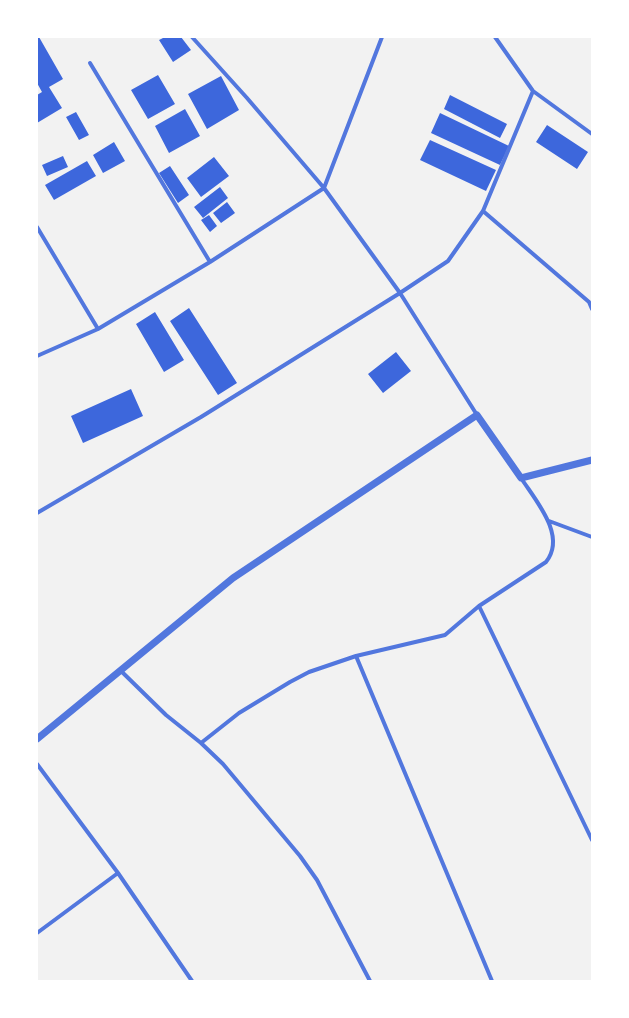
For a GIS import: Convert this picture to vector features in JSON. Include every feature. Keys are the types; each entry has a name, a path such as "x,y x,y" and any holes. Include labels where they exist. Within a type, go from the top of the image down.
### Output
{"street":[{"path":"192,37 247,98 324,188 400,293 477,415 549,521 553,544 551,555 534,571 479,606 444,635 356,656 309,672 239,713 201,743"},
{"path":"37,356 98,329 210,262 324,188 382,37"},
{"path":"496,37 533,91 592,134"},
{"path":"90,63 210,262"},
{"path":"37,513 201,417 400,293 448,261 483,211 533,91"},
{"path":"483,211 589,302 592,309"},
{"path":"37,227 98,329"},
{"path":"37,739 233,578 477,415"},
{"path":"521,478 592,460"},
{"path":"549,521 592,537"},
{"path":"479,606 592,840"},
{"path":"356,656 492,981"},
{"path":"121,671 166,715 201,743 223,764 300,856 317,880 370,981"},
{"path":"37,764 118,873 192,981"},
{"path":"37,933 118,873"}],"building":[{"path":"37,37 39,37 63,79 49,87 62,108 37,123 37,95 42,92 37,83"},
{"path":"165,37 181,37 191,50 173,62 159,40"},
{"path":"158,75 175,104 148,119 131,90"},
{"path":"221,76 239,110 207,129 188,94"},
{"path":"450,95 507,124 500,138 444,109"},
{"path":"185,109 200,136 169,153 155,126"},
{"path":"76,112 89,135 79,140 66,117"},
{"path":"440,113 509,146 500,165 431,133"},
{"path":"547,125 588,152 577,169 536,142"},
{"path":"430,140 496,170 486,191 420,160"},
{"path":"114,142 125,161 103,173 93,155"},
{"path":"63,156 68,167 47,176 42,165"},
{"path":"214,157 229,176 201,197 187,178"},
{"path":"87,161 96,176 54,200 45,185"},
{"path":"170,166 189,195 178,203 159,173"},
{"path":"220,187 228,198 203,218 194,207"},
{"path":"227,202 235,213 221,223 213,213"},
{"path":"209,215 217,226 210,232 201,220"},
{"path":"189,308 237,383 218,395 170,321"},
{"path":"155,312 184,360 164,372 136,324"},
{"path":"396,352 411,371 383,393 368,374"},
{"path":"131,389 143,416 83,443 71,416"}]}
